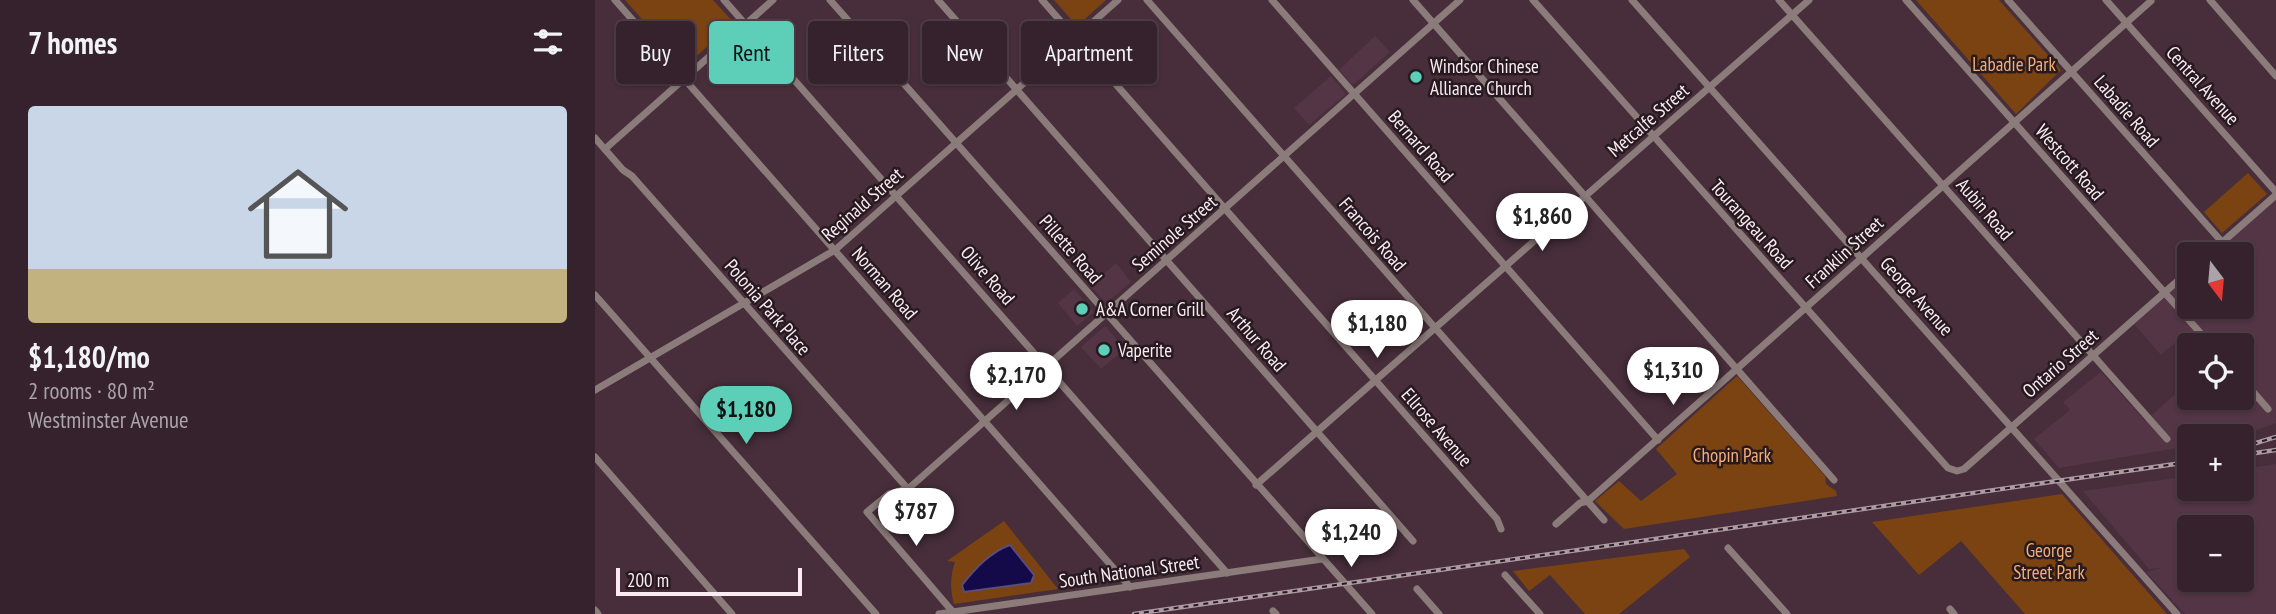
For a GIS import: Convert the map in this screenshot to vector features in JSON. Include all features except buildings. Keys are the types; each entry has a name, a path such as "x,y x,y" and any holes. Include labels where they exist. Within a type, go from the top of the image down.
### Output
{"street":[{"name":"Norman Road","path":"615,0 633,21"},
{"name":"Olive Road","path":"724,0 742,21"},
{"path":"748,21 773,0"},
{"name":"Pillette Road","path":"829,0 1372,614"},
{"name":"Arthur Road","path":"938,0 1413,541"},
{"name":"Ellrose Avenue","path":"1042,0 1060,21"},
{"name":"Reginald Street","path":"1094,21 1118,0"},
{"name":"Francois Road","path":"1147,0 1604,520"},
{"name":"Bernard Road","path":"1272,0 1658,440"},
{"path":"1413,0 1834,480"},
{"name":"Seminole Street","path":"908,489 1460,0"},
{"name":"Tourangeau Road","path":"1533,0 1948,468"},
{"name":"George Avenue","path":"1632,0 2177,614"},
{"name":"Aubin Road","path":"1779,0 2167,439"},
{"name":"Metcalfe Street","path":"1256,485 1809,0"},
{"name":"Westcott Road","path":"1906,0 2200,333"},
{"name":"Labadie Road","path":"2008,0 2222,242"},
{"name":"Central Avenue","path":"2106,0 2276,193"},
{"path":"2210,0 2276,76"},
{"name":"Franklin Street","path":"1556,524 1580,503 1588,501 1658,440 1735,368 2151,1"},
{"path":"695,69 709,56"},
{"name":"Olive Road","path":"794,80 1227,573"},
{"path":"605,149 678,84"},
{"name":"Norman Road","path":"688,84 1131,587"},
{"name":"Reginald Street","path":"595,390 835,250 1024,84"},
{"name":"Ellrose Avenue","path":"1116,84 1497,519 1501,529"},
{"name":"Polonia Park Place","path":"595,138 623,170 638,182 908,489"},
{"path":"2222,242 2276,193"},
{"name":"Ontario Street","path":"1948,468 1957,471 1964,468 2177,282"},
{"path":"595,295 876,614"},
{"path":"2254,392 2269,409"},
{"path":"595,457 732,614"},
{"path":"908,489 889,494 867,512 953,612"},
{"path":"1728,548 1787,614"},
{"name":"South National Street","path":"939,614 1322,559"},
{"path":"1506,575 1540,614"},
{"path":"1417,589 1439,614"}],"shaded area":[{"path":"1375,36 1390,52 1353,85 1339,70"},
{"path":"1331,76 1346,94 1309,125 1294,108"},
{"path":"2276,199 2276,423 2254,431 2254,424 2177,424 2177,448 2059,468 2034,439 2070,410 2063,402 2101,372 2145,421 2177,393 2177,410 2254,410 2254,333 2177,333 2177,341 2161,355 2134,324 2177,286 2177,319 2254,319 2254,242 2228,242"},
{"path":"1116,263 1131,282 1110,300 1104,301 1090,286"},
{"path":"1074,289 1094,312 1077,326 1058,303"},
{"path":"1105,326 1125,349 1101,369 1081,347"},
{"path":"2276,464 2276,614 2185,614 2146,572 2162,568 2149,569 2083,491 2177,478 2177,501 2254,501 2254,467"},
{"path":"1010,545 1034,575 1031,583 964,592 962,585 978,567 996,552"}],"green space":[{"path":"625,0 713,0 732,21 709,21 709,45 695,57 695,21 643,21"},
{"path":"1054,0 1106,0 1083,21 1073,21"},
{"name":"Labadie Park","path":"1916,0 1999,0 2061,70 2016,114"},
{"path":"2248,173 2267,194 2222,233 2204,212"},
{"name":"Chopin Park","path":"1737,376 1825,476 1826,484 1836,491 1837,496 1624,529 1595,501 1619,481 1641,501 1677,474 1656,449"},
{"name":"George Street Park","path":"2062,494 2167,614 2025,614 1961,541 1919,575 1872,522"},
{"path":"1004,521 1058,589 954,604 951,583 955,562 947,561"},
{"path":"1684,549 1690,557 1619,614 1585,614 1550,575 1529,591 1513,571"}],"railway":[{"path":"2254,444 2276,437"},
{"path":"2254,453 2276,450"},
{"path":"1134,614 2177,464"}],"place":[{"name":"Windsor Chinese Alliance Church","path":"1416,77"},
{"name":"A&A Corner Grill","path":"1082,309"},
{"name":"Vaperite","path":"1104,350"}]}
